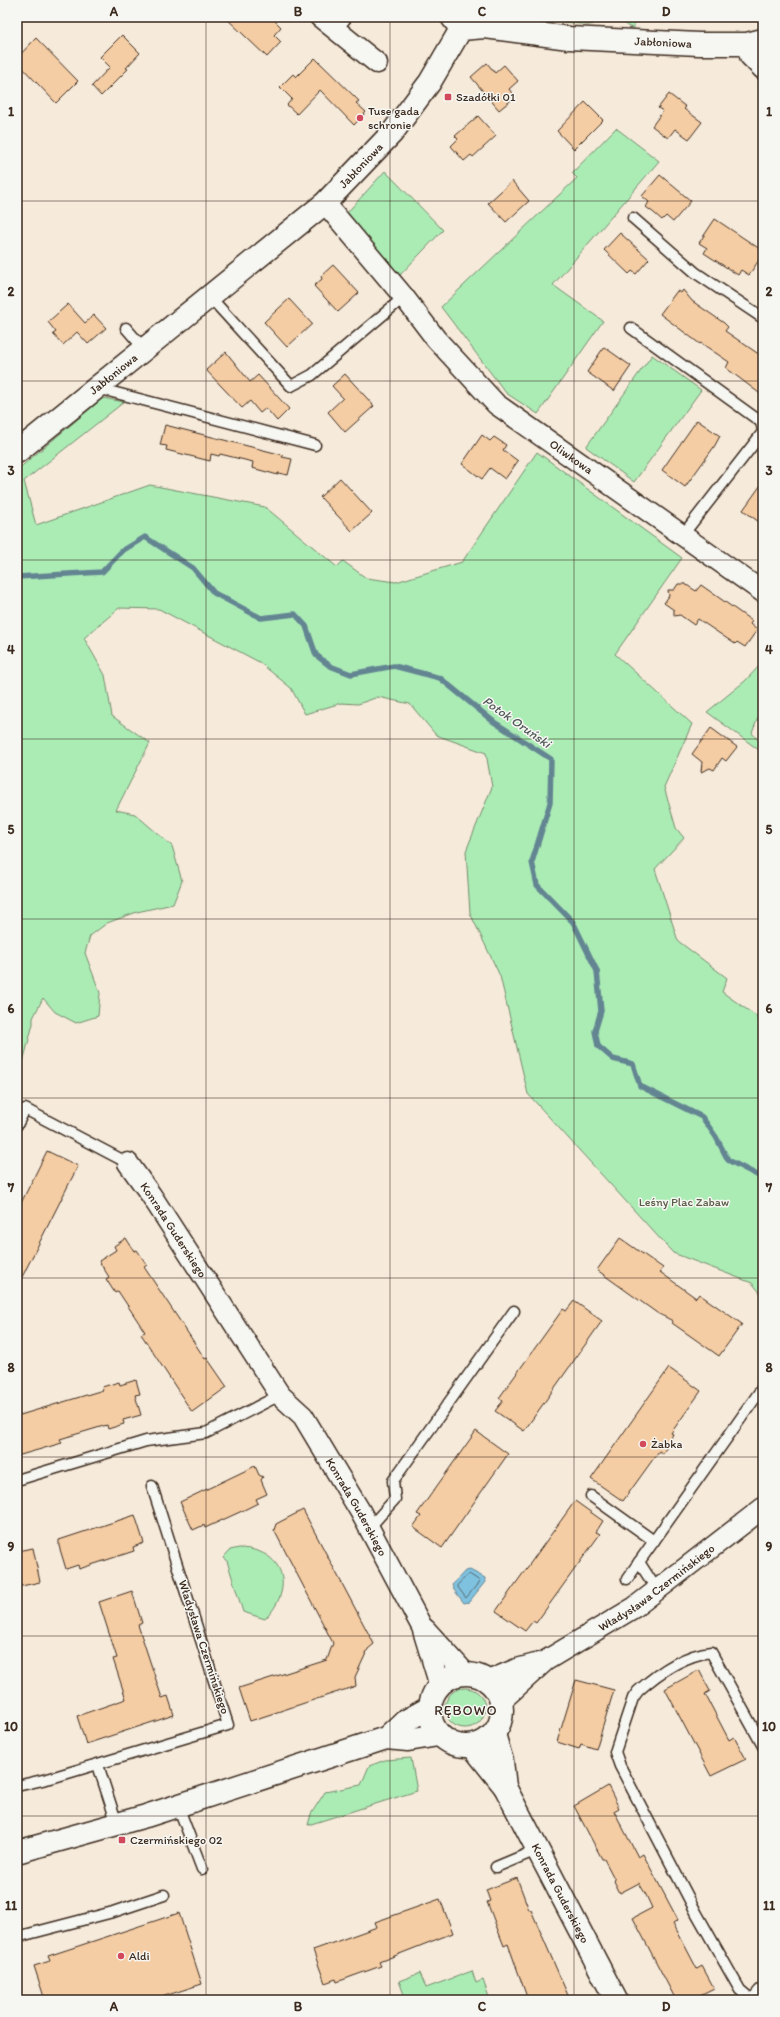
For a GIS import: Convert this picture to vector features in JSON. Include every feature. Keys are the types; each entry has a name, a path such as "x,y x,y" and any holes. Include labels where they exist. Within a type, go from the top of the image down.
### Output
{"street":[{"path":"320,17 342,24 377,63"},
{"name":"Jabłoniowa","path":"17,452 325,203 392,133 430,82 457,23 560,37 604,40 699,44 755,42"},
{"path":"755,42 750,56 763,69"},
{"name":"Oliwkowa","path":"325,203 404,296 436,339 496,404 763,592"},
{"name":"Konrada Guderskiego","path":"128,1163 151,1195 280,1395 302,1416 369,1528 422,1626 439,1686"},
{"name":"Władysława Czermińskiego","path":"501,1701 545,1661 634,1607 763,1508"},
{"name":"Konrada Guderskiego","path":"422,1626 466,1674"},
{"name":"Władysława Czermińskiego","path":"488,1681 517,1669 545,1661"},
{"path":"466,1674 478,1675 488,1681 496,1690 501,1701 503,1712 500,1724 494,1734 485,1742 473,1747 460,1747 448,1743 438,1735 431,1722 429,1708 432,1696 439,1686 451,1677 466,1674"},
{"path":"386,1738 402,1723 429,1708"},
{"name":"Konrada Guderskiego","path":"494,1734 502,1761 505,1787"},
{"path":"17,1852 178,1806 386,1738 408,1740 438,1735"},
{"name":"Konrada Guderskiego","path":"473,1747 505,1787 539,1849 616,2000"},
{"path":"758,2000 763,1994"}],"lane":[{"path":"633,218 696,272 763,318"},
{"path":"210,297 291,386 312,375 404,296"},
{"path":"126,328 145,350"},
{"path":"631,328 761,422 763,431 759,445 682,536"},
{"path":"97,388 315,445"},
{"name":"Konrada Guderskiego","path":"17,1125 25,1109 128,1163"},
{"path":"369,1528 395,1499 393,1481 514,1310"},
{"path":"627,1579 763,1387"},
{"path":"17,1480 146,1440 206,1433 280,1395"},
{"name":"Władysława Czermińskiego","path":"17,1786 98,1765 228,1725 152,1486"},
{"path":"591,1496 654,1541"},
{"path":"639,1562 657,1590"},
{"path":"752,2000 740,1990 697,1914 620,1766 615,1752 633,1698 638,1690 685,1658 711,1652 763,1746"},
{"path":"98,1765 117,1824"},
{"path":"178,1806 202,1869"},
{"path":"496,1867 539,1849"},
{"path":"17,1937 113,1912 164,1895"}],"green space":[{"path":"525,17 596,18 593,24 588,25"},
{"path":"622,17 634,17 634,28 626,25"},
{"path":"616,128 659,161 553,285 603,321 538,414 506,393 441,307 577,178 572,173"},
{"path":"385,171 443,230 399,276 345,215"},
{"path":"652,355 701,390 634,482 586,447"},
{"name":"Leśny Plac Zabaw","path":"103,398 124,402 24,481 36,525 150,485 265,507 337,567 343,561 366,578 396,582 462,562 537,452 682,558 615,654 692,724 664,787 676,828 684,838 655,869 678,941 727,978 722,992 756,1016 763,1030 763,1296 752,1283 673,1253 528,1094 500,976 470,913 466,851 492,787 486,753 436,735 410,704 378,697 358,704 341,703 305,714 291,688 259,662 159,609 119,608 84,638 105,675 112,716 150,743 116,810 135,814 172,846 182,881 173,904 137,912 107,923 90,936 85,953 100,993 98,1016 76,1023 55,1012 43,998 33,1018 33,1024 17,1085 17,470"},
{"path":"763,662 763,705 752,733 763,746 763,753 707,712 745,681"},
{"path":"239,1548 254,1550 266,1555 275,1563 280,1572 282,1583 280,1595 275,1607 265,1619 243,1612 227,1561 223,1558 230,1550"},
{"path":"469,1688 476,1691 482,1697 485,1708 484,1716 476,1725 469,1728 461,1728 454,1725 446,1716 445,1704 448,1697 457,1689"},
{"path":"411,1758 417,1791 308,1825 311,1814 325,1792 361,1785 369,1766 385,1760"},
{"path":"472,1971 476,1983 483,1980 490,2000 406,2000 399,1981 420,1973 426,1988"}],"water":[{"path":"470,1570 485,1578 485,1582 469,1602 464,1603 452,1585 465,1571"}],"building":[{"path":"225,17 271,17 281,27 274,35 281,42 267,57"},
{"path":"122,35 140,53 126,68 128,69 101,96 92,86 110,67 100,57"},
{"path":"36,38 78,81 56,103 17,62 17,58"},
{"path":"315,58 359,101 356,103 366,112 354,125 320,90 297,114 287,105 292,99 280,87 293,74 296,77"},
{"path":"487,63 495,73 504,65 518,81 509,89 515,97 499,110 471,77"},
{"path":"669,94 686,107 684,109 702,122 689,139 675,129 668,138 652,126 663,111 658,108"},
{"path":"585,102 603,120 574,149 557,131"},
{"path":"478,116 496,136 473,157 471,155 464,161 451,146 458,139 455,136"},
{"path":"660,175 691,201 673,222 666,216 662,220 646,207 649,202 642,196"},
{"path":"512,181 529,201 506,222 488,203"},
{"path":"715,219 763,251 763,254 749,275 741,270 738,275 704,253 707,248 699,243"},
{"path":"620,233 649,259 636,274 632,271 629,274 604,250"},
{"path":"333,265 359,293 338,312 314,286 322,279 321,276"},
{"path":"683,290 692,301 724,323 728,327 725,331 763,357 763,396 726,368 729,362 701,343 700,344 660,314 677,291 681,293"},
{"path":"289,299 312,324 287,347 264,322"},
{"path":"68,304 85,323 94,315 106,328 88,344 77,332 63,345 53,334 56,332 48,322"},
{"path":"604,347 631,366 614,391 587,372"},
{"path":"226,352 250,382 258,375 289,409 277,421 266,408 260,413 250,401 242,408 206,370"},
{"path":"345,374 374,406 345,432 328,412 343,398 332,386"},
{"path":"697,420 720,436 714,447 685,487 662,470"},
{"path":"165,425 283,455 282,457 292,459 288,475 278,473 278,475 252,468 253,462 220,454 219,456 211,454 210,461 166,450 167,446 160,445"},
{"path":"482,435 490,441 494,437 506,445 503,450 518,461 505,479 490,468 482,479 462,464"},
{"path":"340,478 372,513 352,531 320,497"},
{"path":"763,482 763,525 743,510"},
{"path":"678,584 685,584 696,591 701,585 752,621 750,624 757,630 745,647 737,642 735,644 698,619 694,625 680,615 674,616 674,610 664,603 669,596 668,590 674,590"},
{"path":"711,728 737,747 726,761 722,758 714,770 710,768 701,772 702,762 692,754"},
{"path":"47,1151 78,1166 17,1287 17,1211"},
{"path":"126,1238 134,1251 137,1250 147,1265 144,1267 205,1359 207,1358 227,1387 192,1412 141,1334 145,1332 118,1291 115,1293 106,1279 109,1277 99,1261 116,1250 114,1246"},
{"path":"620,1238 663,1268 660,1272 696,1298 699,1294 742,1324 719,1356 672,1323 673,1321 657,1313 597,1270"},
{"path":"574,1301 602,1321 524,1431 495,1411 503,1401 499,1398 563,1309 566,1311"},
{"path":"669,1368 701,1391 671,1433 673,1434 663,1454 659,1451 623,1501 591,1479"},
{"path":"136,1380 140,1394 135,1395 141,1415 123,1420 124,1424 108,1429 107,1425 60,1439 62,1443 17,1456 17,1416 103,1390 102,1387 119,1382 120,1385"},
{"path":"476,1431 508,1454 442,1548 413,1527 421,1516 417,1514"},
{"path":"255,1466 259,1475 263,1477 261,1480 267,1494 256,1499 258,1503 242,1511 205,1528 204,1525 193,1530 180,1502"},
{"path":"575,1501 603,1521 596,1532 600,1534 536,1623 533,1621 525,1631 496,1611"},
{"path":"303,1510 374,1644 368,1649 355,1677 356,1686 250,1721 239,1688 327,1660 333,1643 274,1530 276,1524"},
{"path":"135,1515 144,1543 133,1547 134,1551 79,1569 78,1565 66,1569 59,1546 59,1540"},
{"path":"33,1548 40,1582 17,1587 17,1551"},
{"path":"132,1591 142,1623 138,1625 162,1698 168,1696 174,1715 86,1744 77,1716 126,1699 113,1659 117,1658 99,1602"},
{"path":"699,1670 710,1691 705,1694 729,1740 734,1737 746,1759 711,1776 665,1689"},
{"path":"576,1680 614,1690 596,1749 581,1744 579,1749 557,1742"},
{"path":"608,1786 619,1808 614,1811 638,1857 643,1854 678,1920 673,1923 697,1969 702,1966 714,1988 698,1996 688,2000 676,2000 633,1918 652,1908 646,1895 639,1883 620,1893 604,1859 602,1859 574,1806"},
{"path":"517,1878 529,1910 531,1910 570,2000 528,2000 508,1944 504,1946 487,1902 490,1901 486,1890"},
{"path":"440,1899 453,1933 379,1962 381,1966 337,1982 336,1979 325,1983 313,1950 377,1927 375,1922"},
{"name":"Aldi","path":"179,1913 202,1984 152,2000 45,2000 34,1966 50,1961 48,1956"}],"waterway":[{"name":"Potok Oruński","path":"17,577 102,572 122,551 145,537 193,568 214,593 261,618 295,614 306,626 316,655 330,666 351,674 394,666 440,678 494,722 551,759 550,803 532,862 537,885 573,922 597,971 601,1011 595,1031 598,1046 613,1059 633,1064 640,1086 702,1117 716,1137 728,1160 763,1178"}],"place":[{"name":"Szadółki 01","path":"448,97"},
{"name":"Tuse gada schronie","path":"360,118"},
{"name":"Żabka","path":"643,1444"},
{"name":"Czermińskiego 02","path":"122,1840"},
{"name":"Aldi","path":"121,1956"}],"district":[{"name":"RĘBOWO","path":"466,1710"}]}
